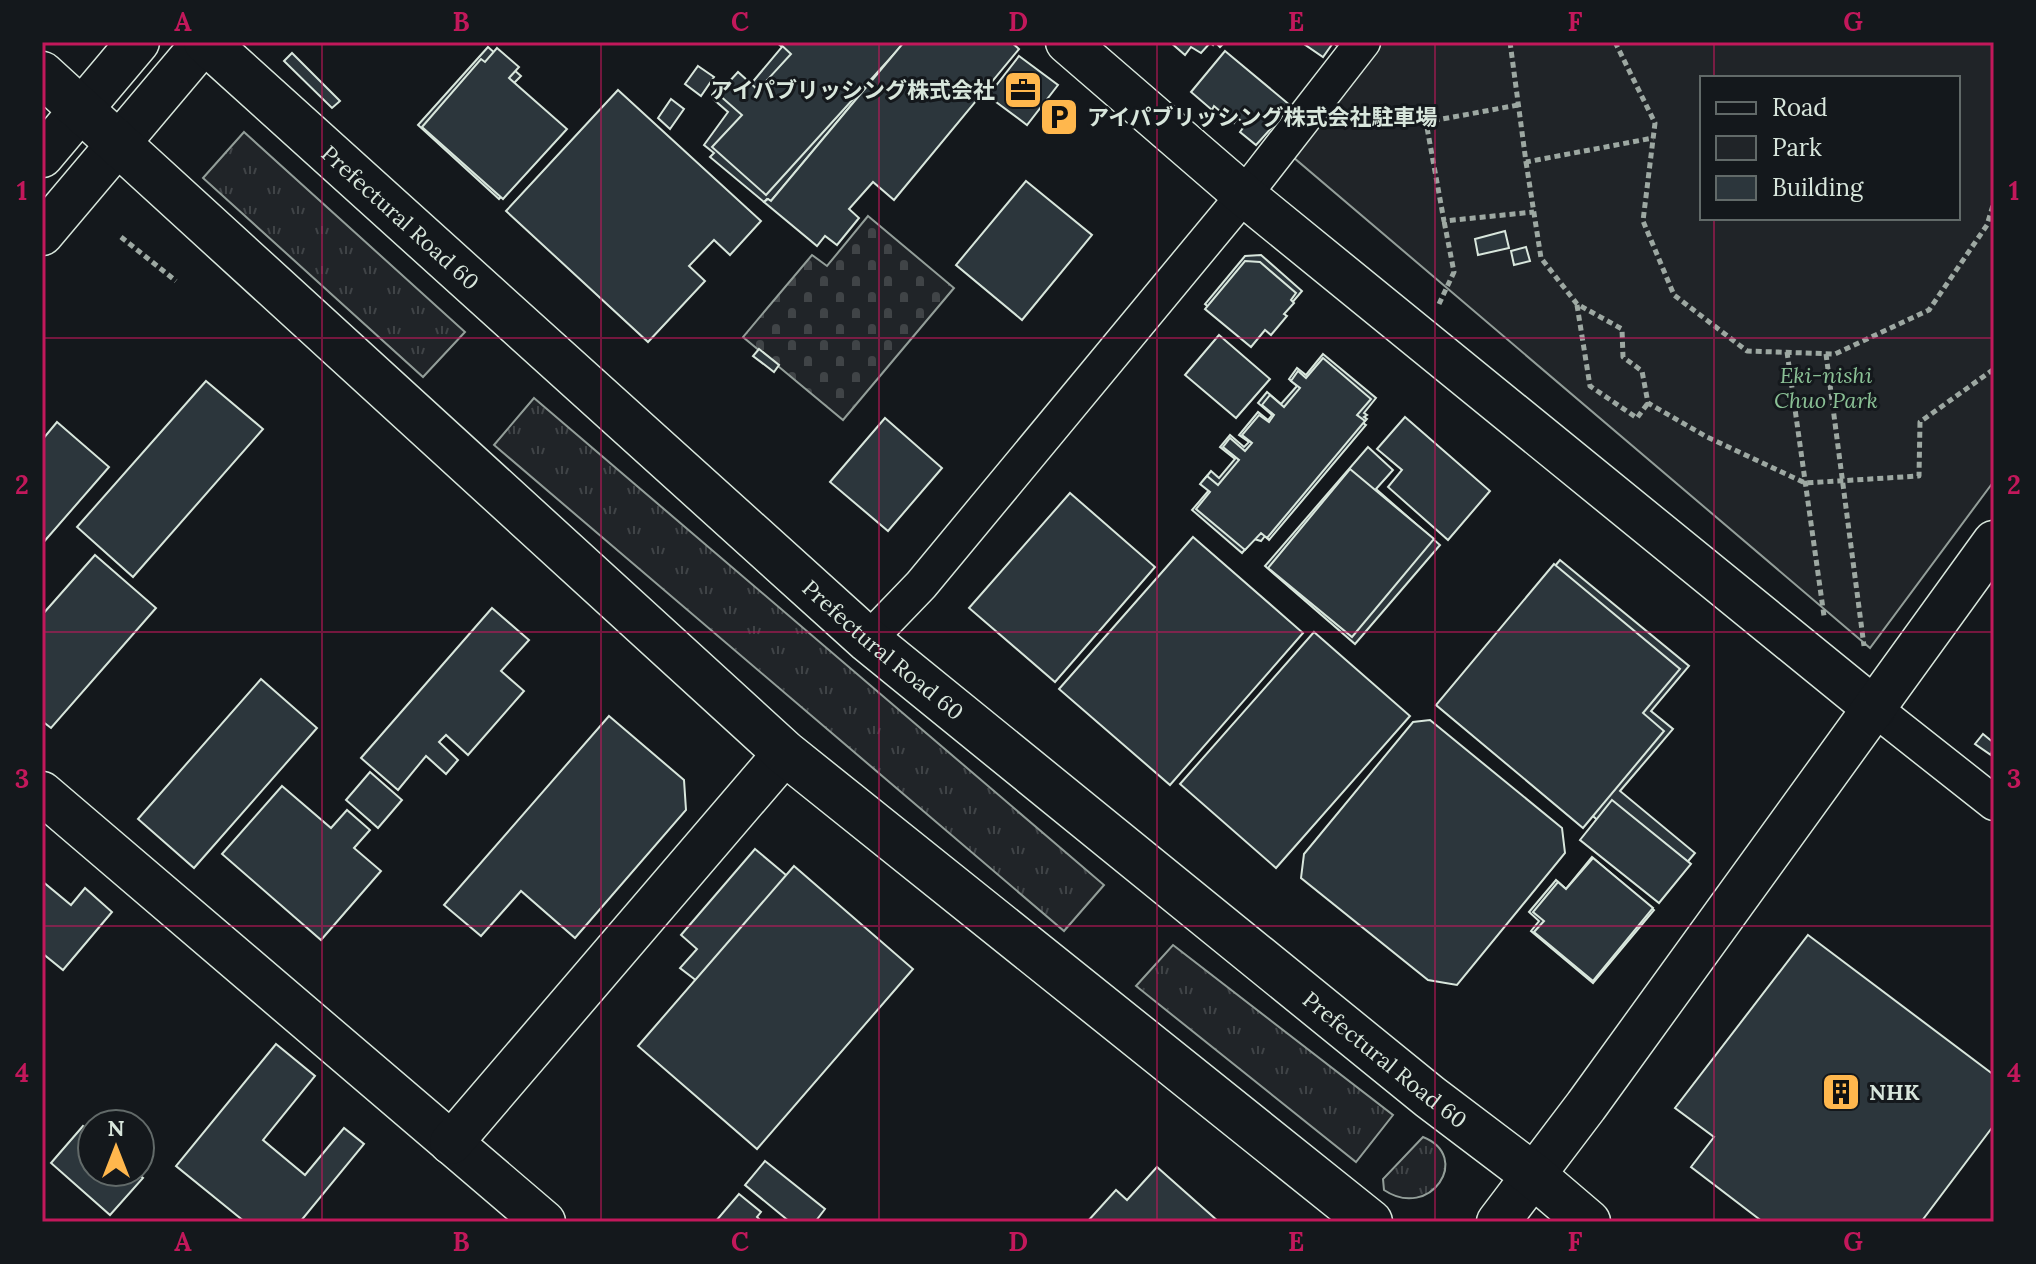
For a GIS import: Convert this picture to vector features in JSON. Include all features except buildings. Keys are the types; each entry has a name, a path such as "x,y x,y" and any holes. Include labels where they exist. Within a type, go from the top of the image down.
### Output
{"main road":[{"name":"Prefectural Road 60","path":"205,42 868,640 1588,1222"},
{"path":"42,74 785,753 1370,1222"}],"street":[{"path":"42,156 138,42"},
{"path":"42,234 205,42"},
{"path":"1067,42 1244,195 1994,803"},
{"path":"868,640 921,585 1244,195 1363,42"},
{"path":"1498,1222 1994,542"},
{"path":"451,1143 785,753"},
{"path":"42,793 544,1222"}],"path":[{"path":"1510,42 1541,258 1577,304 1622,329 1623,357 1642,371 1648,403 1637,418 1590,386 1577,304"},
{"path":"1615,42 1655,123 1643,221 1674,295 1747,351 1835,354 1929,310 1987,225 1994,202"},
{"path":"1434,316 1454,272 1426,122 1518,105"},
{"path":"1526,162 1653,138"},
{"path":"1444,221 1534,212"},
{"path":"121,237 176,281"},
{"path":"1787,352 1825,624"},
{"path":"1826,354 1864,647"},
{"path":"1648,403 1707,437 1805,483 1919,476 1920,422 1994,369"}],"green space":[{"name":"Eki-nishi Chuo Park","path":"1381,42 1994,42 1994,481 1870,648 1293,157"},
{"path":"244,132 465,332 423,377 203,178"},
{"path":"868,216 954,288 843,420 743,337 812,255 827,266"},
{"path":"534,398 1104,885 1064,931 494,445"},
{"path":"1173,945 1393,1115 1356,1162 1136,986"},
{"path":"1423,1137 1438,1146 1444,1158 1445,1171 1440,1183 1417,1198 1401,1197 1384,1190 1383,1179"}],"place":[{"name":"アイパブリッシング株式会社","path":"1023,90"},
{"name":"アイパブリッシング株式会社駐車場","path":"1059,117"},
{"name":"NHK","path":"1841,1092"}]}
